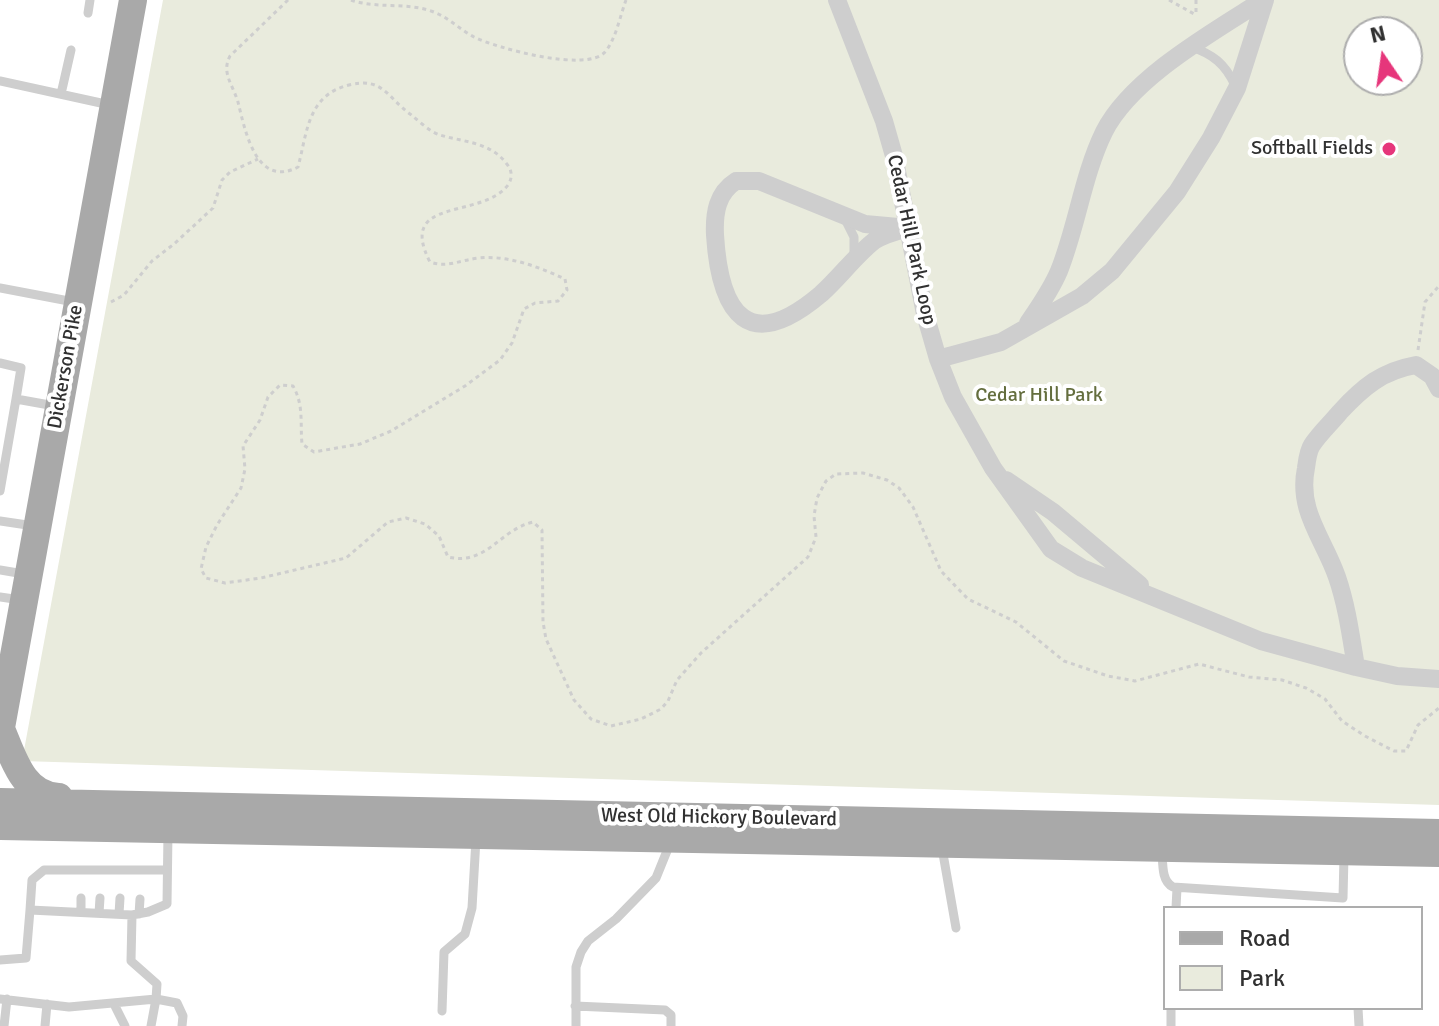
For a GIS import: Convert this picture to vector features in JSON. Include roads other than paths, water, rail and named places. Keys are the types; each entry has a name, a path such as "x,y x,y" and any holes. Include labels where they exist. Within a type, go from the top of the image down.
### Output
{"main road":[{"name":"Dickerson Pike","path":"0,731 8,644 18,591 38,527 133,0"},
{"path":"0,731 21,773 32,788 45,797 145,799 163,817"},
{"name":"West Old Hickory Boulevard","path":"0,802 163,817 476,836 674,828 941,844 1162,838"},
{"name":"West Old Hickory Boulevard","path":"0,826 163,817 1344,841 1439,833"},
{"name":"West Old Hickory Boulevard","path":"1344,841 1439,853"}],"street":[{"name":"Cedar Hill Park Loop","path":"837,0 884,121 925,314 938,359 969,429 1051,549 1082,568 1261,641 1397,676 1439,679"},
{"path":"1024,329 1059,272 1094,155 1124,102 1190,47 1264,0"},
{"path":"938,359 1001,342 1082,296 1134,247 1177,192 1211,138 1237,88 1264,0"},
{"path":"736,181 759,181 865,224 909,228 874,241 821,294 790,318 754,324 741,319 727,297 715,233 719,197 725,187 736,181"},
{"path":"1356,667 1339,581 1306,512 1304,478 1310,447 1349,402 1394,369 1416,365 1432,376 1439,389"},
{"name":"Cedar Hill Park Loop","path":"997,474 1053,512 1107,559 1169,605"}],"lane":[{"path":"88,13 90,0"},
{"path":"1190,47 1215,58 1228,69 1237,88"},
{"path":"61,94 71,50"},
{"path":"0,81 113,106"},
{"path":"843,216 854,237 853,264"},
{"path":"0,288 77,303"},
{"path":"0,363 21,368 5,438 0,491"},
{"path":"16,399 58,406"},
{"path":"0,521 38,527"},
{"path":"0,570 18,591"},
{"path":"30,910 136,914 167,904 163,817"},
{"path":"576,1026 576,967 581,952 588,941 616,919 656,878 674,828"},
{"path":"442,1011 444,952 465,934 472,908 476,836"},
{"path":"1162,838 1167,885 1343,903 1344,841"},
{"path":"941,844 956,928"},
{"path":"0,960 26,958 32,880 44,870 63,874 140,874 167,870"},
{"path":"1176,906 1177,888"},
{"path":"62,912 63,897"},
{"path":"81,898 81,912"},
{"path":"99,913 100,898"},
{"path":"119,914 120,898"},
{"path":"140,899 131,961 157,984 151,1026"},
{"path":"4,1026 3,999 69,1007 156,999 177,1003 183,1016 182,1026"},
{"path":"45,1026 47,1004"},
{"path":"114,1004 125,1026"},
{"path":"575,1006 665,1010 671,1015 671,1026"}],"place":[{"name":"Softball Fields","path":"1389,149"}],"park label":[{"name":"Cedar Hill Park","path":"1039,396"}]}
